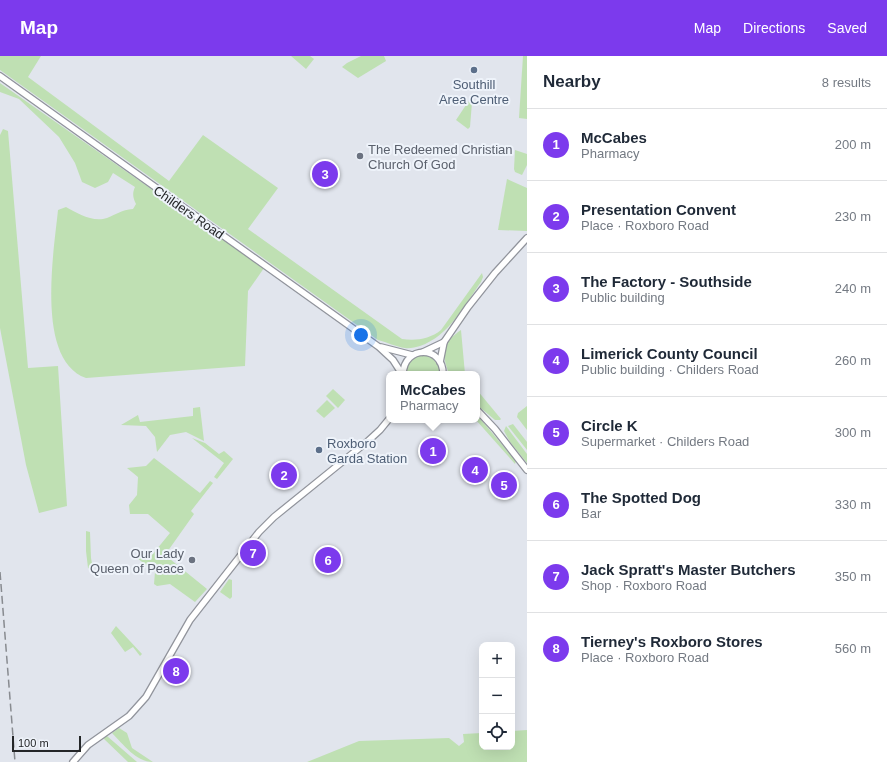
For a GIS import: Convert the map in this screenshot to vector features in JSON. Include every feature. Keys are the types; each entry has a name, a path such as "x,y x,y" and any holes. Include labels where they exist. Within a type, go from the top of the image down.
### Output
{"main road":[{"name":"Childers Road","path":"0,76 379,347 393,360 401,371"},
{"path":"442,371 440,362 444,342 468,307 495,273 527,238"},
{"path":"404,371 406,362 412,356 444,342"},
{"name":"Childers Road","path":"379,347 412,356"},
{"path":"421,352 432,354 440,362"},
{"path":"480,413 527,470"},
{"path":"73,762 88,745 129,716 146,697 190,620 259,532 274,517 368,441 386,423"}],"green space":[{"path":"0,56 41,56 28,77 169,181 203,135 278,188 248,229 402,339 423,339 437,333 441,330 482,273 483,277 481,282 448,328 430,341 420,346 407,348 398,347 378,340 0,70"},
{"path":"291,56 310,56 314,59 306,69"},
{"path":"361,56 384,56 386,61 358,78 342,67"},
{"path":"523,56 527,56 527,119 519,118"},
{"path":"0,83 264,268 248,291 245,366 86,378 70,367 60,350 54,328 51,303 58,210 66,207 91,218 107,218 122,211 133,209 136,204 133,196 135,187 113,173 108,182 95,188 82,182 75,163 59,137 19,99 0,92"},
{"path":"470,101 472,102 470,127 468,129 456,120"},
{"path":"3,129 8,131 28,368 58,366 67,506 39,513 26,465 0,328 0,135"},
{"path":"515,150 527,154 527,165 522,175 515,172 514,169"},
{"path":"507,179 527,188 527,231 498,230"},
{"path":"461,330 465,371 448,371 444,355 446,347 451,338"},
{"path":"419,355 428,356 434,360 439,371 406,371 409,362"},
{"path":"333,389 345,400 338,408 326,396"},
{"path":"480,394 501,419 495,420 480,408"},
{"path":"327,400 335,408 324,418 316,411"},
{"path":"527,406 527,430 517,417 518,413"},
{"path":"200,407 204,441 186,432 170,435 157,452 155,437 146,426 121,425 138,415 140,422 193,416 193,408"},
{"path":"480,419 516,461 515,464 479,423 480,423"},
{"path":"513,424 527,442 527,450 508,426"},
{"path":"506,426 527,454 527,463 510,442 504,431"},
{"path":"192,438 205,443 219,454 224,451 233,459 217,479 214,477 224,463"},
{"path":"154,458 200,493 210,481 213,483 191,511 194,514 165,555 207,589 195,602 170,584 157,586 154,584 155,572 137,558 152,555 170,533 148,514 130,514 129,505 137,495 138,477 127,468 146,466"},
{"path":"86,531 90,532 93,569 91,570 88,568"},
{"path":"229,579 232,580 232,597 230,599 220,592"},
{"path":"116,626 142,654 140,656 133,647 125,652 111,633"},
{"path":"119,728 127,733 132,748 153,762 135,756 125,747 112,733"},
{"path":"527,730 527,762 307,762 359,741 449,738 459,746 464,742 463,734 479,733 479,750 515,750 515,731"},
{"path":"107,736 137,762 128,762 103,738"}],"railway":[{"path":"0,572 15,762"}],"place":[{"name":"Southill Area Centre","path":"474,70"},
{"name":"The Redeemed Christian Church Of God","path":"360,156"},
{"name":"The Factory - Southside","path":"325,174"},
{"name":"Roxboro Garda Station","path":"319,450"},
{"name":"McCabes","path":"433,451"},
{"name":"Limerick County Council","path":"475,470"},
{"name":"Presentation Convent","path":"284,475"},
{"name":"Circle K","path":"504,485"},
{"name":"Jack Spratt's Master Butchers","path":"253,553"},
{"name":"Our Lady Queen of Peace","path":"192,560"},
{"name":"The Spotted Dog","path":"328,560"},
{"name":"Tierney's Roxboro Stores","path":"176,671"}]}
